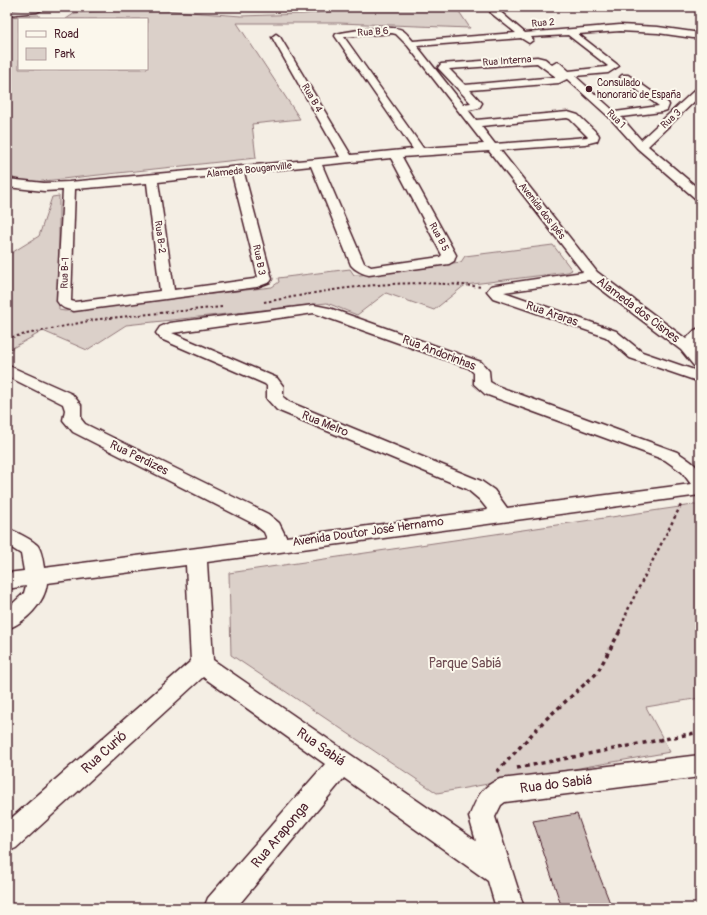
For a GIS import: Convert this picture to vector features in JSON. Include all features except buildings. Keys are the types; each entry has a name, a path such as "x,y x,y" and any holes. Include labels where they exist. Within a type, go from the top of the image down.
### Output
{"street":[{"path":"7,13 43,8"},
{"name":"Rua 1","path":"494,11 568,74 613,115 641,146 700,196"},
{"name":"Rua 2","path":"411,44 634,28 664,30 700,36"},
{"name":"Rua B 6","path":"420,152 340,36 346,34 393,30 399,32 411,44 491,147"},
{"path":"568,74 608,70 614,66 570,32"},
{"name":"Rua B 4","path":"276,37 348,160"},
{"name":"Rua Interna","path":"461,107 477,104 443,68 444,66 537,60 542,61 563,78 560,80 462,88"},
{"path":"613,115 657,110 663,108 664,105 625,77"},
{"name":"Rua 3","path":"641,146 700,91"},
{"name":"Alameda Bouganville","path":"7,183 44,187 152,180 420,152 585,141 593,139 594,136 574,117 568,115 473,123"},
{"name":"Avenida dos Ipês","path":"491,147 592,274"},
{"name":"Rua B 5","path":"315,163 358,265 369,271 444,261 449,258 449,255 395,155"},
{"name":"Rua B 3","path":"168,296 257,283 265,279 238,171"},
{"name":"Rua B-2","path":"152,180 168,296"},
{"name":"Rua B-1","path":"69,186 64,301 66,304 74,307 168,296"},
{"name":"Alameda dos Cisnes","path":"592,274 688,347 700,363"},
{"name":"Rua Araras","path":"592,274 496,289 494,291 498,295 611,334 636,355 700,377"},
{"name":"Rua Andorinhas","path":"169,328 314,309 324,311 475,365 483,374 482,384 492,390 671,456 688,468 696,487"},
{"name":"Rua Melro","path":"169,328 165,330 164,333 166,336 271,381 275,386 275,399 283,406 474,485 487,495 501,514"},
{"path":"688,347 700,332"},
{"name":"Rua Perdizes","path":"7,370 66,398 72,403 74,408 72,420 78,428 262,519 272,528 279,544"},
{"name":"Avenida Doutor José Hernamo","path":"7,581 696,487"},
{"path":"7,536 30,550 36,577 37,590 32,600 7,621"},
{"path":"196,555 202,664"},
{"name":"Rua Sabiá","path":"202,664 498,871"},
{"name":"Rua Curió","path":"7,839 202,664"},
{"name":"Rua Araponga","path":"218,908 342,762"},
{"name":"Rua do Sabiá","path":"492,797 500,791 700,766"},
{"path":"492,797 482,817 510,908"}],"path":[{"path":"492,797 497,772 545,720 597,673 617,638 630,605 672,526 696,487"},
{"path":"513,768 700,732"},
{"path":"497,772 505,770"}],"green space":[{"path":"346,7 456,7 470,28 339,23 237,23 300,119 252,124 256,158 25,183 7,175 7,17 39,15 39,18 18,18 18,70 148,70 148,18 68,18 75,13 109,10 163,10 241,16 304,14 334,11"},
{"path":"59,196 59,310 65,311 272,287 279,282 278,278 350,269 354,275 360,275 461,262 465,256 553,245 572,270 568,272 465,285 434,310 386,293 357,315 327,303 126,325 87,350 43,331 7,351 7,253 13,252 39,236 52,197"},
{"name":"Parque Sabiá","path":"700,504 700,698 646,707 670,752 437,793 231,655 229,573"}],"place":[{"name":"Consulado honorario de España","path":"589,89"}]}
